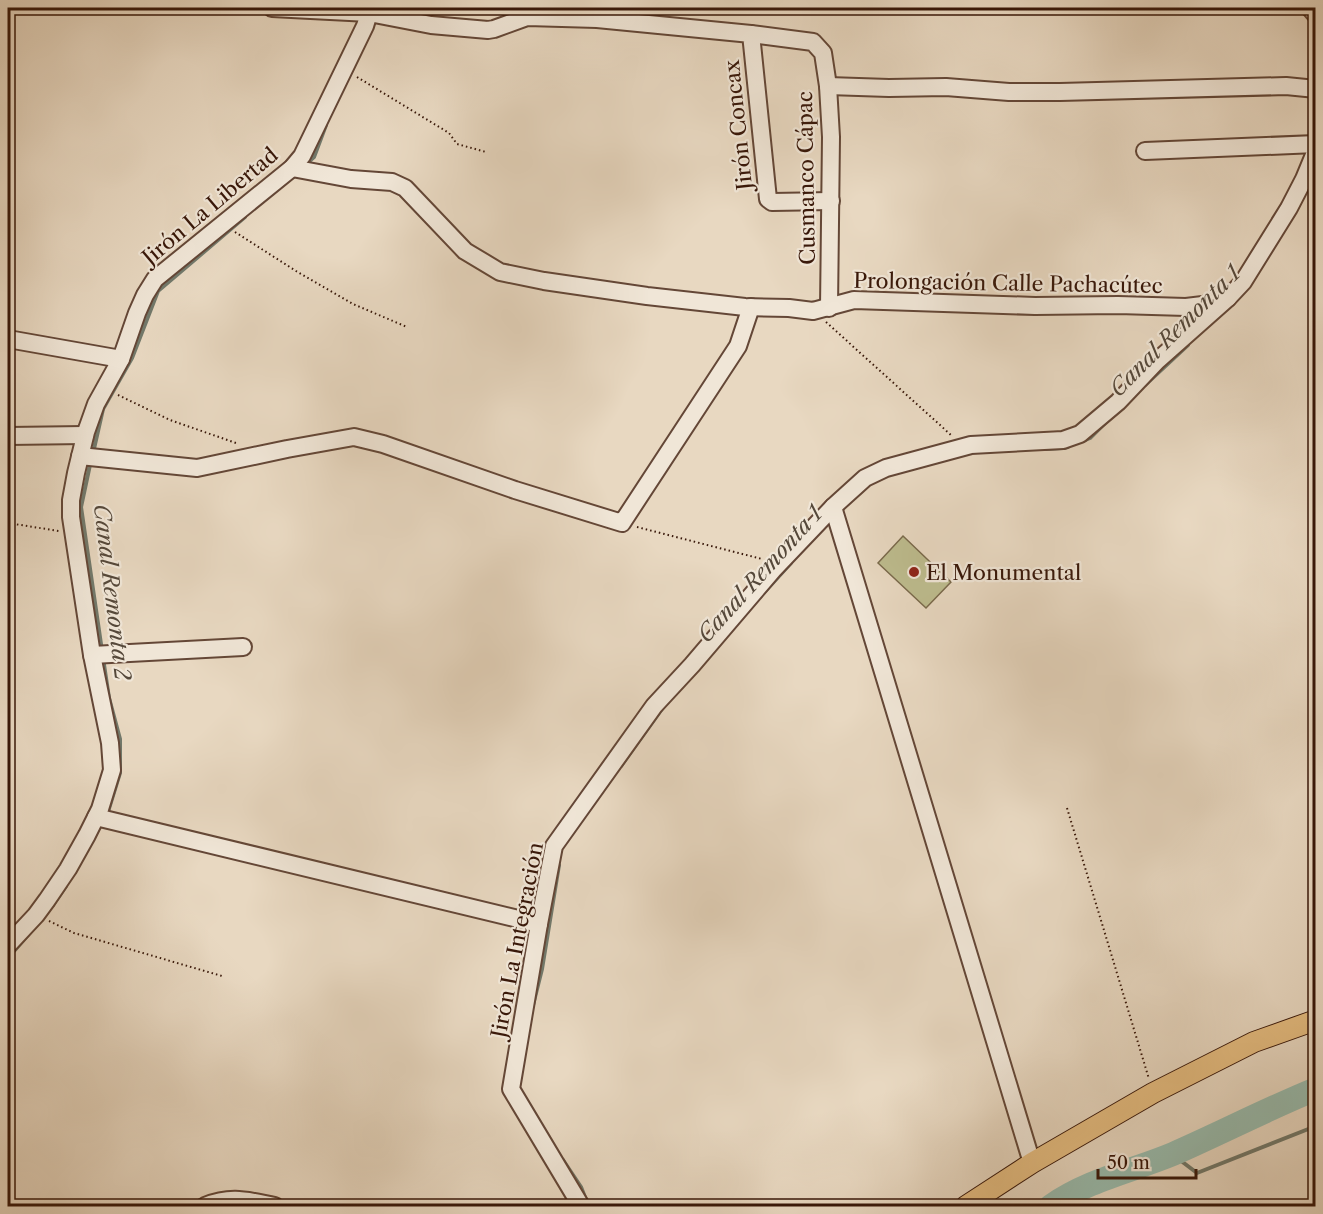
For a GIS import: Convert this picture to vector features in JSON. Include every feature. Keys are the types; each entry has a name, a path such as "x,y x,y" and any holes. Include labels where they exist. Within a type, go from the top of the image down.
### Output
{"main road":[{"path":"966,1206 1032,1163 1154,1093 1254,1042 1316,1020"}],"street":[{"name":"Jirón Concax","path":"272,8 369,10 431,25 488,30 526,17 597,19 751,34 768,199 772,202 831,201"},
{"path":"1310,8 1316,15"},
{"name":"Jirón La Libertad","path":"8,945 36,915 68,869 100,809 112,770 110,743 92,655 71,500 80,456 96,404 121,359 137,313 155,279 292,168 302,156 365,26 369,10"},
{"name":"Cusmanco Cápac","path":"751,34 813,42 823,53 828,86 831,137 831,201 821,309"},
{"path":"828,86 946,87 1009,92 1286,86 1316,89"},
{"path":"1145,151 1316,144"},
{"path":"1228,298 1243,282 1289,208 1316,150"},
{"name":"Prolongación Calle Pachacútec","path":"292,168 351,180 392,182 405,188 465,251 500,272 647,296 751,307 821,309 854,300 1035,306 1186,307 1211,304 1228,298"},
{"name":"Jirón La Integración","path":"581,1206 511,1089 538,924 554,846 654,706 693,665 779,564 833,507 865,478 886,468 971,445 1063,440 1080,434 1118,402 1157,361 1228,298"},
{"path":"80,456 197,468 354,437 622,523 738,346 751,307"},
{"path":"8,339 121,359"},
{"path":"8,436 86,435"},
{"path":"833,507 1032,1163"},
{"path":"92,655 243,647"},
{"path":"96,817 538,924"},
{"path":"205,1206 239,1199 275,1206"}],"path":[{"path":"344,69 449,133 457,144 486,152"},
{"path":"222,224 352,304 407,327"},
{"path":"821,309 964,447"},
{"path":"104,388 170,420 236,443"},
{"path":"8,523 74,533"},
{"path":"622,523 779,564"},
{"path":"1067,808 1154,1093"},
{"path":"36,915 74,933 222,976"}],"shaded area":[{"name":"El Monumental","path":"903,536 951,582 926,608 878,563"}],"waterway":[{"name":"Canal Remonta 2","path":"305,165 314,157 326,125"},
{"name":"Canal Remonta 2","path":"93,453 103,409 132,358 158,291 245,217"},
{"name":"Canal Remonta 1","path":"1145,385 1188,345"},
{"name":"Canal Remonta 1","path":"1083,441 1090,438 1105,423"},
{"name":"Canal Remonta 1","path":"1046,449 1068,447"},
{"name":"Canal Remonta 2","path":"91,460 81,507 102,651"},
{"name":"Canal Remonta 1","path":"760,597 791,563"},
{"name":"Canal Remonta 2","path":"103,658 109,698 120,739 120,773 107,815"},
{"name":"Canal Remonta 1","path":"621,766 664,706"},
{"name":"Canal Remonta 1","path":"533,1005 542,969 559,865"},
{"name":"Canal Remonta 2","path":"53,905 66,886"},
{"name":"Canal Remonta 2","path":"8,958 35,927"},
{"path":"1051,1206 1080,1189 1173,1154 1316,1089"},
{"path":"1172,1154 1197,1173 1316,1126"},
{"name":"Canal Remonta 1","path":"563,1160 581,1187 586,1200"}],"place":[{"name":"El Monumental","path":"914,572"}]}
